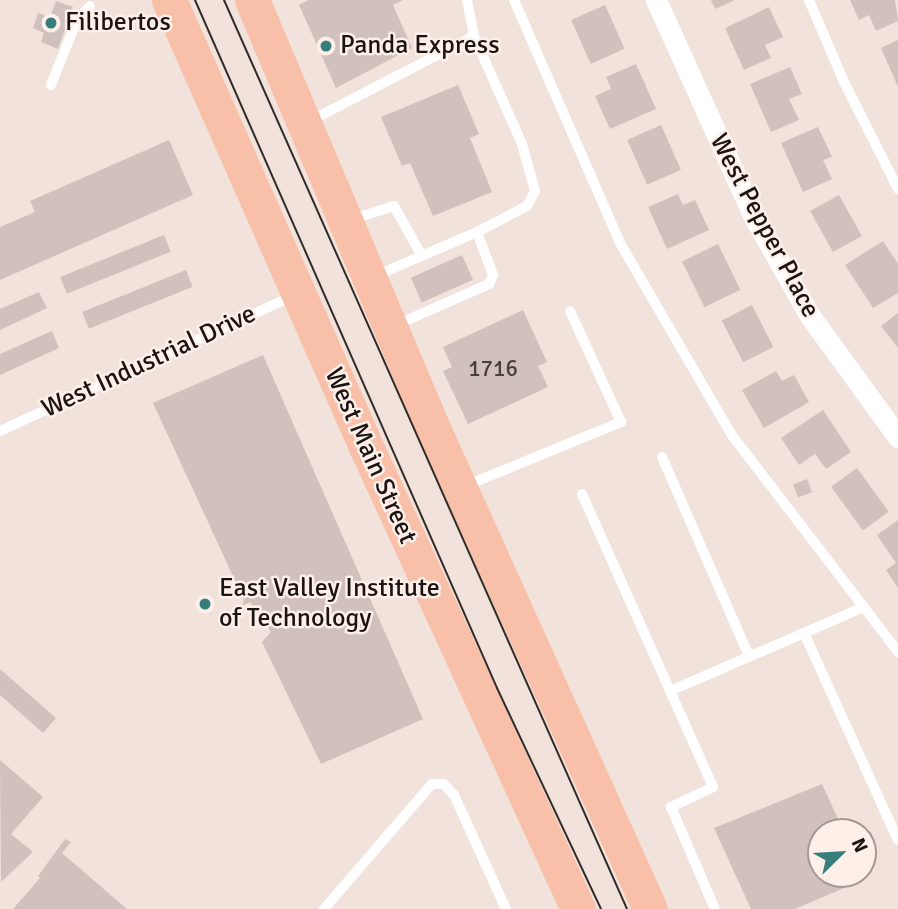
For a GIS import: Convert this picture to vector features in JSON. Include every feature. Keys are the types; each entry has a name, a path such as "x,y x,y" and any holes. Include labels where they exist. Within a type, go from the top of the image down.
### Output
{"main road":[{"name":"West Main Street","path":"169,0 298,294 578,909"},
{"path":"253,0 460,488 650,909"}],"street":[{"name":"West Pepper Place","path":"656,0 754,217 810,316 898,437"}],"lane":[{"path":"371,278 477,232 527,206 535,191 522,144 474,36 467,0"},
{"path":"514,0 627,255 731,433 898,652"},
{"path":"809,0 844,82 898,189"},
{"path":"51,85 77,20 90,6"},
{"path":"306,123 434,61 474,36"},
{"path":"347,221 384,205 394,206 422,257"},
{"path":"391,327 476,293 489,284 493,275 477,232"},
{"name":"West Industrial Drive","path":"0,431 298,294"},
{"path":"460,488 621,422 570,311"},
{"path":"662,457 749,656"},
{"path":"582,494 713,787 671,807 715,909"},
{"path":"670,691 864,607"},
{"path":"804,633 898,840"},
{"path":"324,909 432,785 444,784 454,795 506,909"}],"building":[{"path":"309,0 403,0 393,5 412,48 336,88 299,5"},
{"path":"711,0 735,0 715,9"},
{"path":"850,0 895,0 898,21 876,31 869,15 859,20"},
{"name":"Filibertos","path":"56,1 73,7 58,49 41,42 44,33 33,28 38,13 50,17"},
{"path":"605,5 625,49 591,64 571,20"},
{"path":"769,7 783,37 765,45 771,58 744,70 725,28"},
{"path":"898,40 898,87 881,48"},
{"path":"636,64 656,109 610,129 595,96 611,89 606,77"},
{"path":"790,67 802,94 789,99 799,120 771,132 750,84"},
{"path":"458,85 479,134 470,138 492,192 433,216 410,163 402,166 381,117"},
{"path":"661,125 681,170 647,185 627,140"},
{"path":"818,127 832,157 823,160 832,179 803,192 781,143"},
{"path":"169,140 193,195 0,280 0,227 35,212 30,201"},
{"path":"678,194 683,205 695,200 709,230 667,249 648,207"},
{"path":"839,195 862,236 833,252 810,211"},
{"path":"164,235 171,252 67,294 60,277"},
{"path":"883,241 898,264 898,293 873,308 845,265"},
{"path":"718,244 740,290 704,307 682,262"},
{"path":"462,255 473,280 422,302 411,278"},
{"path":"186,270 193,287 89,329 82,312"},
{"path":"39,292 47,308 0,330 0,309"},
{"path":"752,305 773,347 743,362 722,320"},
{"path":"523,310 547,362 538,366 548,387 468,424 443,371 452,367 443,347"},
{"path":"898,313 898,348 881,326"},
{"path":"52,331 59,348 0,375 0,354"},
{"path":"263,355 423,719 321,764 262,642 271,632 250,602 242,606 244,600 153,403"},
{"path":"776,371 782,381 794,375 809,402 764,428 742,390"},
{"path":"823,410 851,452 826,469 815,454 799,465 781,438"},
{"path":"857,468 889,512 863,530 831,487"},
{"path":"807,479 812,492 798,497 793,484"},
{"path":"898,520 898,588 886,570 896,563 877,535"},
{"path":"0,669 56,718 43,733 0,695"},
{"path":"0,760 43,797 11,834 33,852 1,882"},
{"path":"822,784 838,818 807,818 807,888 844,888 795,909 751,909 714,828"},
{"path":"65,839 71,842 62,853 127,909 13,909 40,878 38,876"}],"tram line":[{"path":"195,0 497,688 601,909"},
{"path":"224,0 627,909"}],"place":[{"name":"Filibertos","path":"51,23"},
{"name":"Panda Express","path":"326,46"},
{"name":"East Valley Institute of Technology","path":"205,604"}]}
